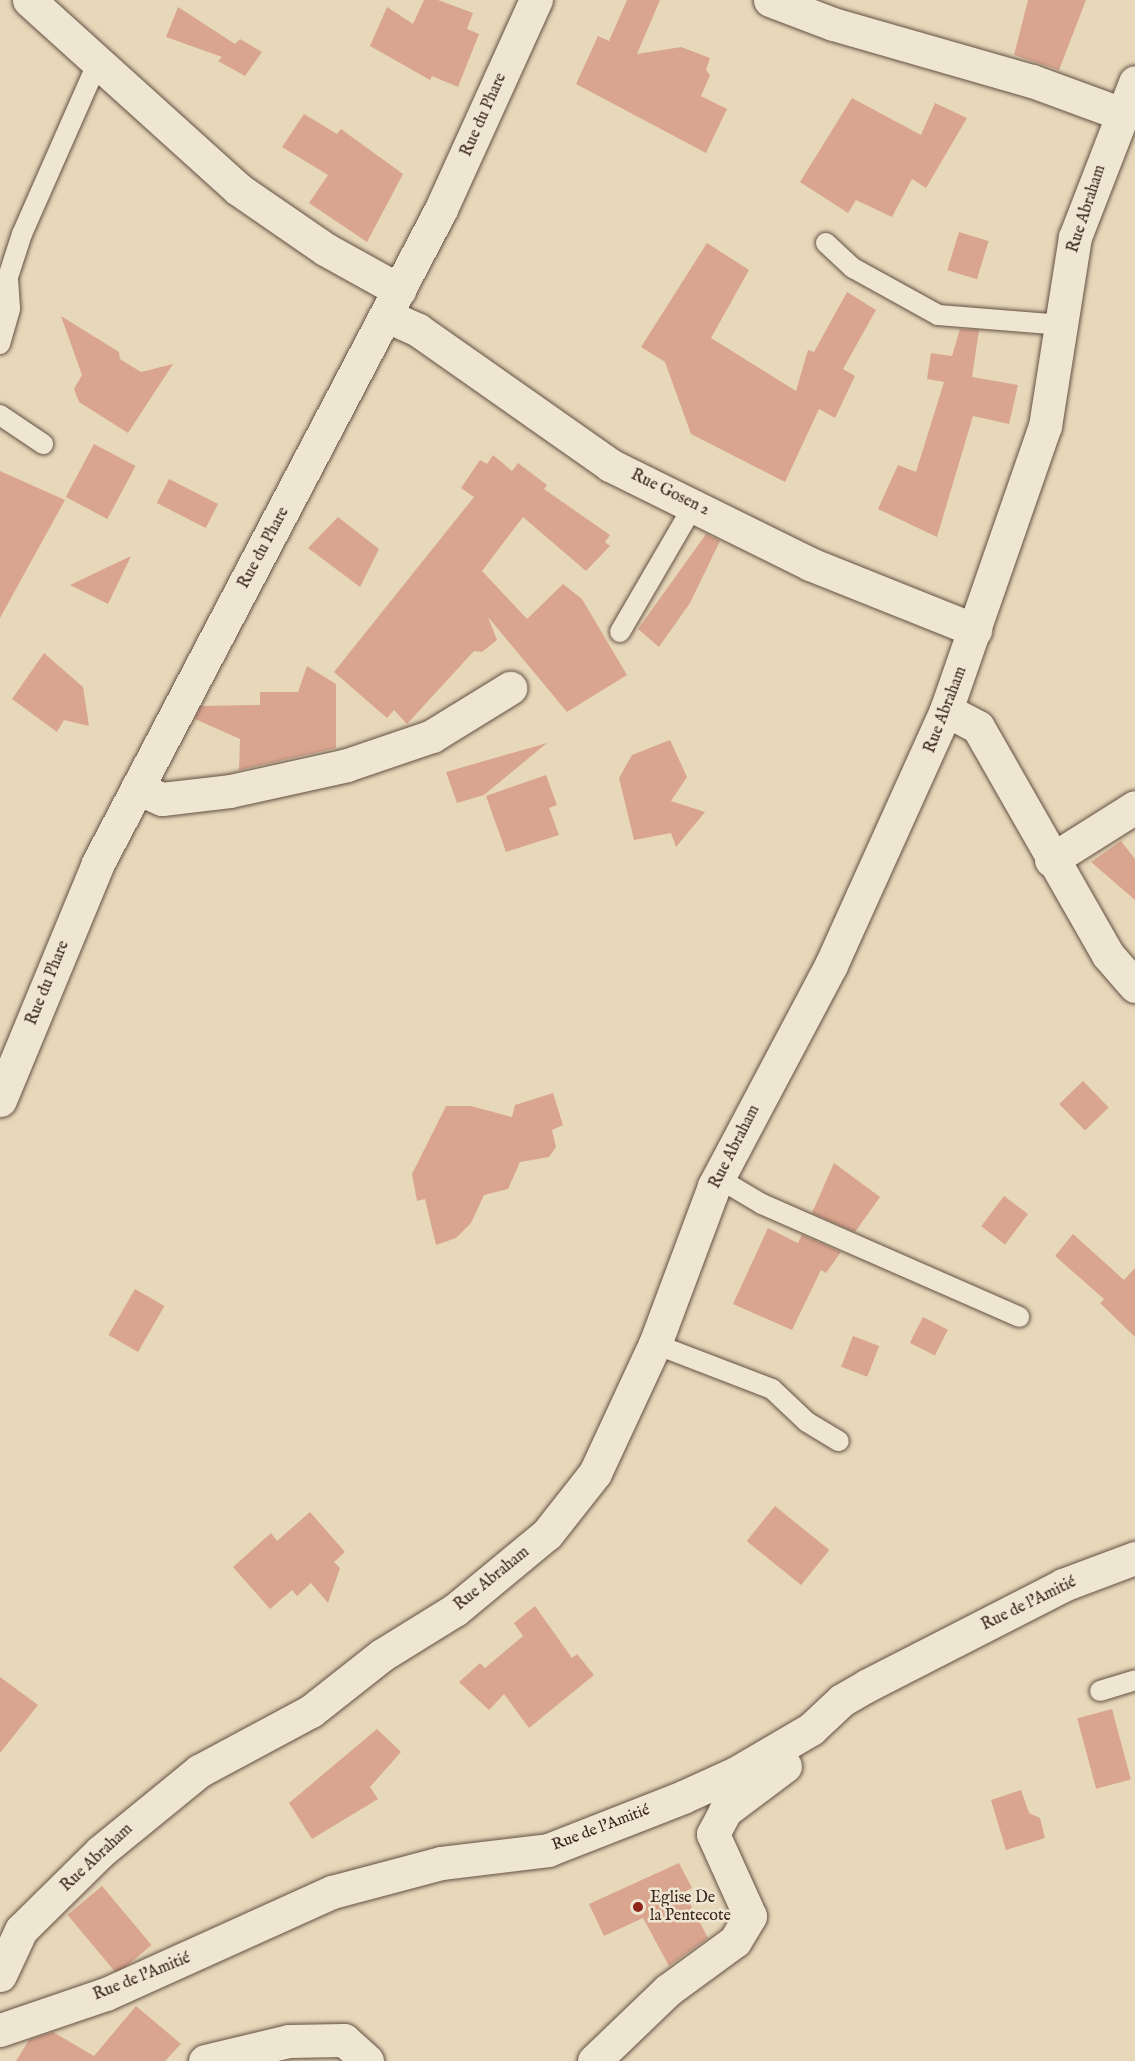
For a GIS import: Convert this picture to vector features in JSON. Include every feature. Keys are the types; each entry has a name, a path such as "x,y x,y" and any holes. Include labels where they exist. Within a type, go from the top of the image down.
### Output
{"street":[{"name":"Rue Gosen 2","path":"29,0 97,64 238,189 325,249 393,303 418,330 610,465 695,503 810,564 975,630"},
{"name":"Rue du Phare","path":"0,1100 94,873 393,303 536,0"},
{"path":"770,0 833,24 1032,81 1131,93"},
{"name":"Rue Abraham","path":"0,1975 21,1930 101,1851 199,1772 311,1711 382,1654 455,1610 547,1534 595,1473 655,1344 718,1178 831,964 946,710 1046,426 1075,237 1131,93"},
{"path":"137,788 162,799 230,791 347,765 432,736 510,688"},
{"path":"946,710 978,727 1051,860 1108,955 1135,986"},
{"path":"1051,860 1135,807"},
{"name":"Rue de l'Amitié","path":"0,2030 106,1994 332,1892 441,1863 548,1850 736,1773 811,1729 842,1700 868,1685 1063,1585 1135,1558"},
{"path":"594,2061 668,1990 735,1941 750,1916 713,1834 725,1811 802,1754 811,1729"},
{"path":"205,2061 290,2041 345,2040 367,2061"}],"lane":[{"path":"0,344 10,308 8,276 22,234 97,64"},
{"path":"826,243 853,268 938,315 1063,325"},
{"path":"0,415 43,444"},
{"path":"620,632 695,503"},
{"path":"718,1178 762,1204 1019,1317"},
{"path":"655,1344 771,1389 807,1422 839,1441"},
{"path":"1101,1691 1135,1680"}],"building":[{"path":"424,0 438,0 473,13 467,29 479,34 458,87 432,76 430,80 370,46 387,7 413,24"},
{"path":"627,0 660,0 637,54 681,47 710,58 706,70 710,75 701,96 727,109 706,153 576,84 598,36 609,41"},
{"path":"1028,0 1086,0 1059,70 1014,55"},
{"path":"178,7 235,44 240,39 262,52 245,76 218,61 222,57 166,37"},
{"path":"852,98 921,135 935,103 967,118 926,188 912,179 892,217 856,200 848,213 800,182"},
{"path":"304,114 337,134 341,129 403,174 367,242 309,203 328,175 282,147"},
{"path":"959,232 989,241 977,279 947,270"},
{"path":"707,243 749,270 711,338 796,391 808,350 814,352 847,292 876,310 843,369 855,376 835,418 819,409 785,482 691,434 665,362 641,347"},
{"path":"61,316 119,352 120,359 141,372 173,364 128,433 79,402 74,389 82,375"},
{"path":"960,329 979,330 972,377 1018,385 1009,424 973,416 937,537 878,509 898,465 916,472 944,382 927,379 931,353 952,356"},
{"path":"94,444 135,466 107,519 66,497"},
{"path":"493,455 512,471 518,463 547,485 544,489 610,535 605,542 610,546 586,571 523,517 482,571 527,619 563,584 582,599 627,675 567,712 488,617 497,640 482,652 474,651 407,724 394,710 387,718 334,672 474,497 461,488 480,460 487,464"},
{"path":"0,471 65,500 0,618"},
{"path":"169,479 218,504 206,528 157,503"},
{"path":"338,517 379,549 360,587 308,548"},
{"path":"706,534 720,541 690,603 659,647 638,629"},
{"path":"131,556 108,604 70,585"},
{"path":"44,653 83,687 89,726 64,720 57,732 12,699"},
{"path":"307,666 336,684 336,748 239,770 240,739 195,719 201,706 260,705 260,692 298,692"},
{"path":"670,740 687,777 671,801 705,812 676,847 671,833 634,840 619,778 632,755"},
{"path":"547,743 484,795 457,803 446,772"},
{"path":"546,775 557,805 549,808 559,835 506,852 486,796"},
{"path":"1121,841 1135,859 1135,900 1091,862"},
{"path":"1083,1081 1109,1108 1085,1131 1059,1104"},
{"path":"553,1093 563,1125 552,1130 556,1147 549,1157 520,1162 508,1189 484,1195 471,1223 456,1238 436,1245 425,1199 417,1201 412,1174 446,1106 471,1106 512,1117 515,1105"},
{"path":"834,1163 880,1197 855,1232 812,1213"},
{"path":"1004,1196 1028,1214 1005,1244 981,1226"},
{"path":"768,1228 798,1243 802,1235 841,1252 826,1273 821,1270 792,1330 733,1304"},
{"path":"1073,1234 1124,1280 1135,1268 1135,1337 1100,1303 1104,1299 1055,1256"},
{"path":"135,1289 164,1306 138,1352 108,1335"},
{"path":"923,1317 948,1330 935,1356 910,1343"},
{"path":"853,1336 879,1346 867,1377 841,1367"},
{"path":"775,1506 829,1550 801,1585 747,1541"},
{"path":"310,1512 345,1552 334,1562 340,1568 328,1603 311,1583 297,1596 292,1590 270,1609 233,1567 271,1533 277,1541"},
{"path":"535,1606 572,1658 577,1654 594,1675 529,1728 504,1694 489,1710 459,1682 480,1663 485,1668 523,1636 514,1623"},
{"path":"0,1677 38,1705 0,1753"},
{"path":"1112,1709 1131,1780 1096,1789 1077,1718"},
{"path":"377,1729 401,1752 370,1787 378,1799 312,1839 289,1803"},
{"path":"1021,1790 1029,1813 1040,1818 1045,1838 1006,1850 991,1800"},
{"path":"679,1863 692,1888 684,1892 708,1938 669,1966 643,1918 604,1936 589,1904"},
{"path":"102,1886 151,1945 117,1974 68,1915"},
{"path":"136,2006 181,2044 165,2061 16,2061 29,2040 53,2032 94,2056"}],"place":[{"name":"Eglise De la Pentecote","path":"638,1907"}]}
